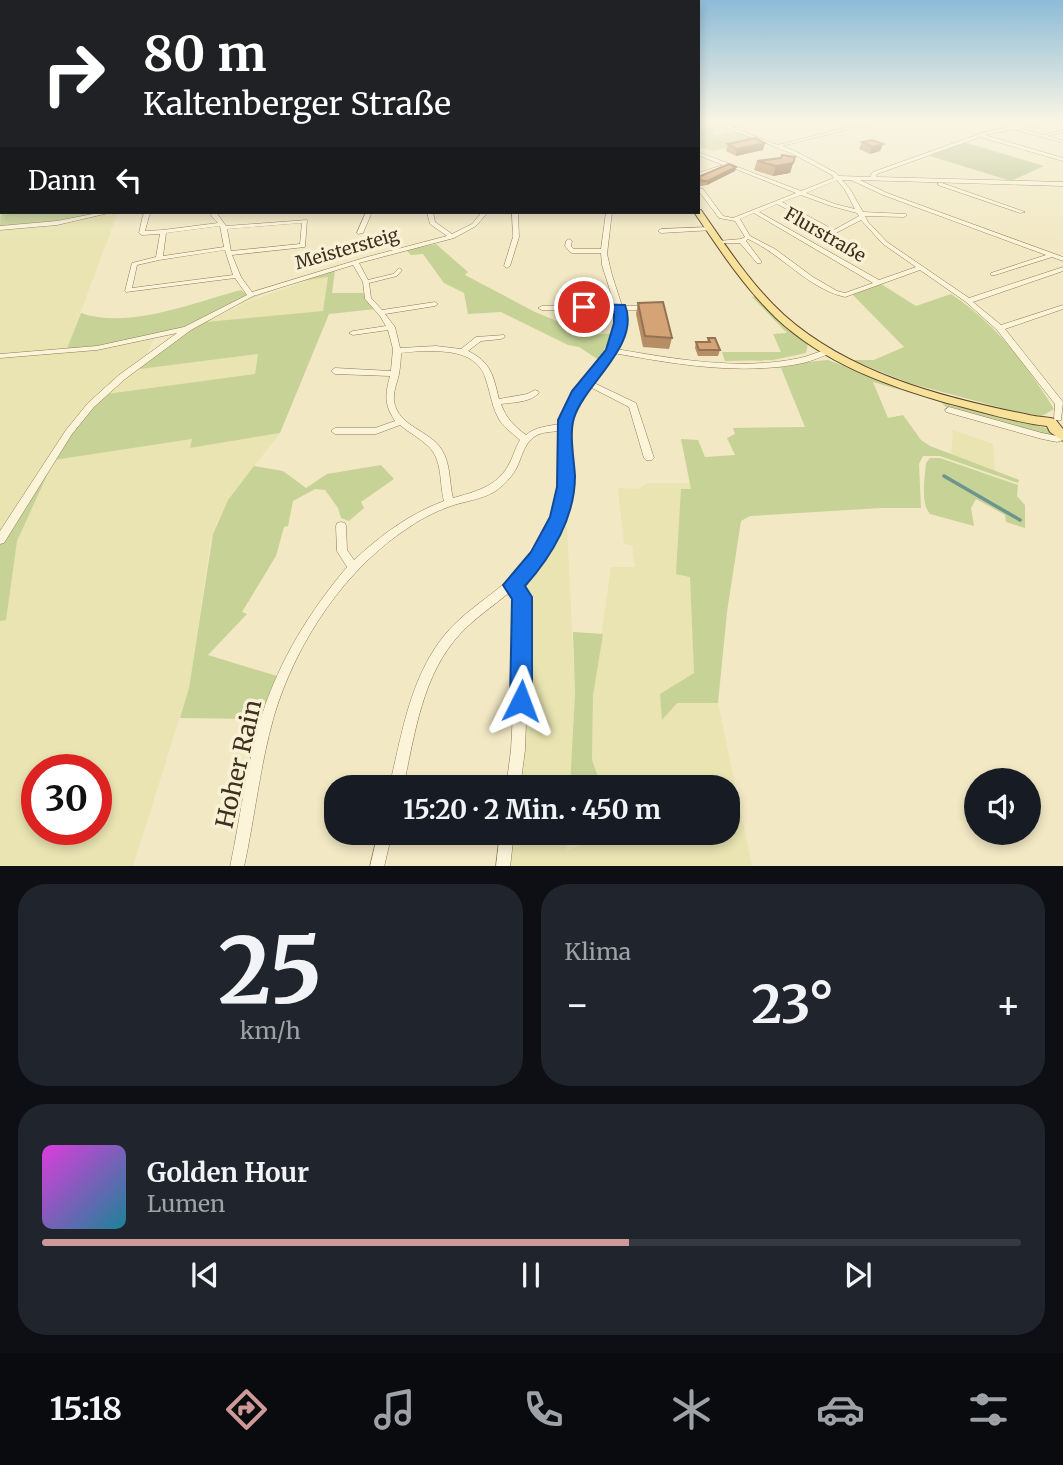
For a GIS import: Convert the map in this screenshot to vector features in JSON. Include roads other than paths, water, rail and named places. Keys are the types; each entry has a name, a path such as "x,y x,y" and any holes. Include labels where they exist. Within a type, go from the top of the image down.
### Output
{"main road":[{"path":"699,214 767,303 826,352 897,384 1031,420 1059,422"}],"street":[{"path":"719,160 846,210 860,214 904,215"},
{"path":"811,160 838,177 860,214 885,243 968,301 1000,328 1023,355 1059,422 1050,438 949,410"},
{"path":"875,178 875,173 910,160"},
{"path":"700,174 727,165"},
{"path":"701,190 721,217 737,220 838,177 1063,184"},
{"path":"852,177 871,188 1063,259"},
{"path":"935,181 1022,212"},
{"path":"777,202 836,232 860,214"},
{"name":"Flurstraße","path":"756,212 879,283"},
{"path":"0,228 57,223 100,214"},
{"path":"147,214 142,234 305,221 303,246 159,258 134,264 128,291 237,276"},
{"path":"214,214 223,226 232,272 251,295"},
{"path":"301,220 302,214"},
{"path":"360,233 368,214"},
{"path":"430,214 432,223 452,237"},
{"name":"Meistersteig","path":"188,328 251,295 327,270 452,237 474,225 483,214"},
{"path":"507,267 516,237 516,214"},
{"path":"399,775 419,700 438,653 454,632 513,585 538,558 552,534 562,508 567,474 564,428 573,402 612,351 619,330 620,308 604,251 609,214"},
{"path":"737,220 759,262"},
{"path":"662,230 710,229"},
{"path":"159,258 163,232"},
{"path":"720,242 745,239 792,262 836,295 845,295 920,268"},
{"path":"569,240 568,246 572,251 604,251"},
{"path":"993,274 1052,255"},
{"path":"356,264 366,282 368,299 383,312 391,327 397,351 390,402 400,422 438,451 443,461 446,494 450,503"},
{"path":"968,301 1063,269"},
{"path":"366,282 395,275 398,271"},
{"path":"383,312 435,304"},
{"path":"542,308 629,310 658,307"},
{"path":"1000,328 1063,307"},
{"path":"353,333 391,327"},
{"path":"0,356 97,348 188,328"},
{"path":"0,540 69,432 85,412 122,377 188,328"},
{"path":"462,352 479,339 501,337"},
{"path":"397,351 428,348 462,352 477,359 485,368 495,402 510,429 524,438 538,430 564,428"},
{"path":"612,351 659,359 739,364 808,360 826,352"},
{"path":"335,371 395,374"},
{"path":"587,383 633,405 649,458"},
{"path":"495,402 530,397 534,393"},
{"path":"335,431 376,431 400,422"},
{"name":"Hoher Rain","path":"237,866 260,744 284,675 301,640 353,567 403,525 450,503 485,492 504,479 516,460 524,438"},
{"path":"341,526 342,551 353,567"},
{"path":"513,585 522,597 523,650 515,775"},
{"path":"377,866 382,845"},
{"path":"502,866 505,845"}],"waterway":[{"path":"944,476 1020,520"}]}
